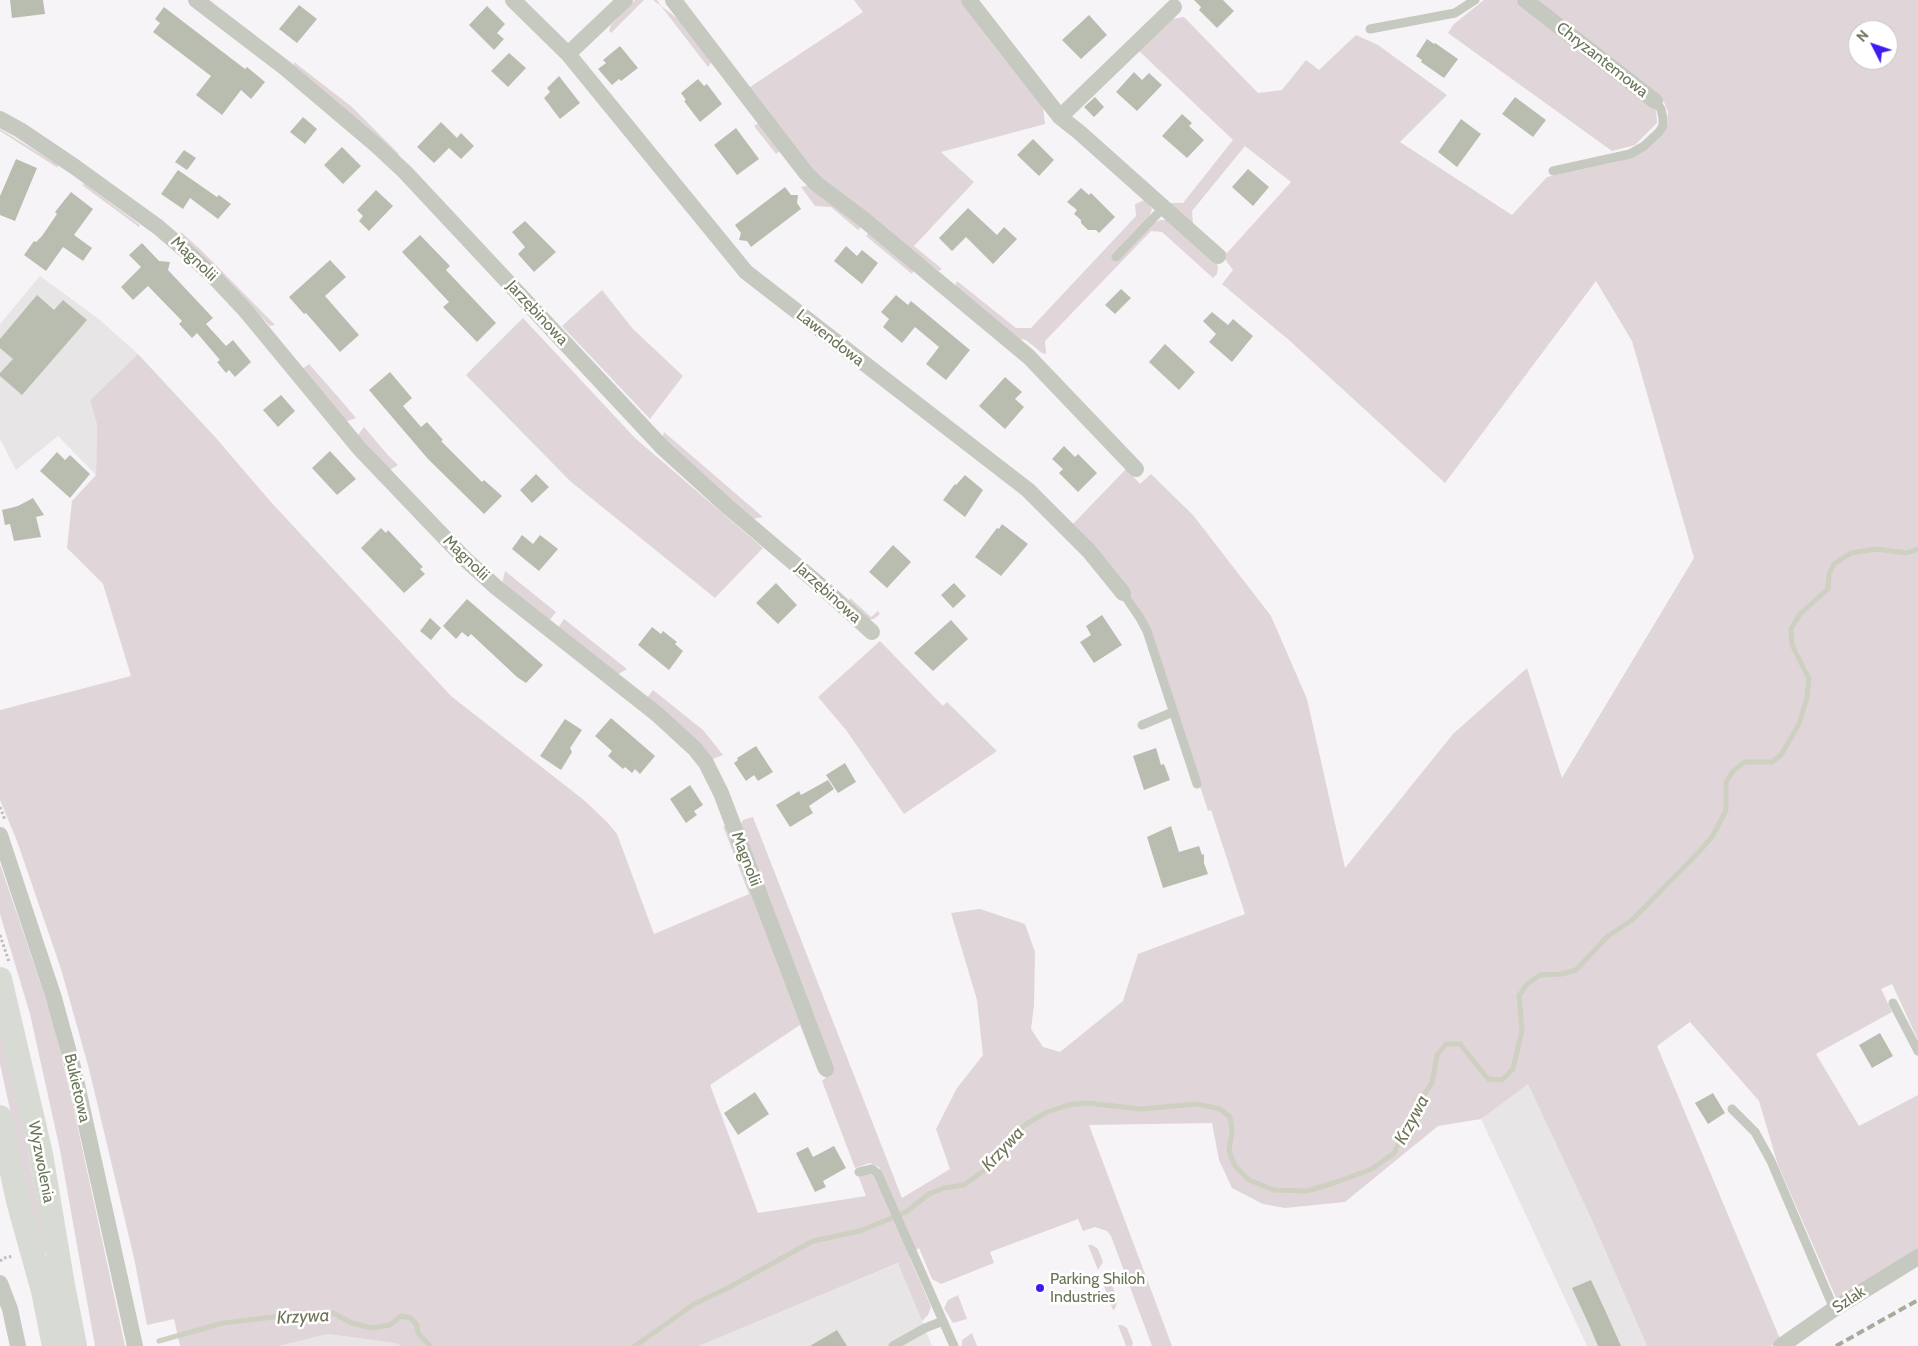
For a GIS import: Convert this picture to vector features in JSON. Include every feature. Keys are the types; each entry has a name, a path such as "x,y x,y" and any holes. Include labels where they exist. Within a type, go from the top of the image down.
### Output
{"main road":[{"name":"Wyzwolenia","path":"0,979 41,1154 75,1346"},
{"name":"Wyzwolenia","path":"0,1117 18,1202 43,1291 54,1346"}],"street":[{"name":"Jarzębinowa","path":"196,0 277,62 376,145 425,194 663,448 872,632"},
{"name":"Lawendowa","path":"513,0 568,54 746,272 1028,490 1089,552 1123,592"},
{"path":"568,54 625,0"},
{"path":"673,0 818,185 876,230 1029,357 1136,469"},
{"path":"969,0 1060,117 1218,256"},
{"name":"Chryzantemowa","path":"1525,0 1655,101"},
{"path":"1060,117 1174,7"},
{"name":"Magnolii","path":"0,119 74,166 158,227 186,252 245,310 359,448 466,560 497,588 658,715 695,749 706,763 721,793 826,1069"},
{"name":"Bukietowa","path":"0,835 54,998 74,1071 135,1346"},
{"name":"Szlak","path":"1781,1346 1834,1309 1918,1257"},
{"path":"0,1283 10,1309 18,1346"}],"lane":[{"path":"1370,28 1455,13 1475,0"},
{"path":"1553,170 1630,154 1644,146 1663,126 1661,109 1655,101"},
{"path":"1116,257 1164,208"},
{"path":"1123,592 1147,631 1197,784"},
{"path":"1142,725 1173,712"},
{"path":"1893,1003 1918,1051"},
{"path":"1732,1109 1755,1132 1771,1161 1834,1309"},
{"path":"859,1172 872,1168 878,1174 954,1346"},
{"path":"894,1346 925,1328 943,1321"}],"shaded area":[{"path":"635,0 644,0 611,33 609,31 611,25"},
{"path":"681,0 684,0 750,87 863,12 854,0 963,0 1043,107 1045,124 941,152 974,182 914,246 942,269 939,271 824,183"},
{"path":"1484,0 1516,0 1651,103 1656,110 1657,123 1635,145 1612,151 1448,33 1454,24"},
{"path":"1534,0 1918,0 1918,1040 1892,984 1881,989 1892,1012 1816,1054 1859,1126 1918,1095 1918,1250 1837,1300 1778,1165 1759,1101 1690,1022 1657,1046 1781,1341 1770,1346 1647,1346 1591,1218 1528,1084 1481,1119 1438,1126 1345,1202 1285,1208 1263,1204 1232,1188 1219,1160 1212,1123 1089,1125 1172,1346 1152,1346 1111,1236 1107,1231 1095,1227 1083,1231 1078,1219 990,1252 994,1263 941,1284 932,1279 919,1248 909,1256 931,1307 928,1315 922,1321 898,1263 699,1346 402,1346 395,1343 328,1334 278,1346 180,1346 174,1319 147,1325 134,1258 89,1069 61,969 17,841 0,800 0,710 131,676 103,584 67,548 72,501 96,475 97,425 90,400 138,354 216,438 270,501 451,696 585,801 608,823 617,834 654,934 749,894 723,826 728,827 820,1066 818,1071 800,1025 710,1085 758,1213 866,1196 858,1175 868,1173 875,1177 892,1197 879,1167 870,1163 855,1168 822,1081 833,1070 740,826 743,820 753,817 902,1198 950,1169 936,1129 957,1088 983,1055 977,1000 951,913 980,909 1025,924 1035,952 1034,1005 1031,1029 1043,1047 1060,1052 1123,1001 1138,954 1245,914 1211,810 1208,811 1143,617 1127,590 1071,526 1126,469 1140,484 1151,474 1193,515 1271,616 1307,699 1345,868 1453,734 1527,668 1562,778 1694,558 1632,341 1596,281 1445,483 1290,341 1222,284 1233,270 1224,258 1169,203 1183,203 1233,140 1137,49 1166,20 1184,17 1258,93 1282,90 1306,60 1319,70 1356,35 1378,45 1447,95 1400,142 1512,215 1547,177 1615,162 1634,156 1649,147 1659,138 1668,125 1668,112 1664,102","holes":["1245,146 1291,182 1227,253 1193,224 1192,211"]},
{"path":"661,6 682,22 710,58 711,63 708,67"},
{"path":"294,62 352,107 399,154 396,157 294,66"},
{"path":"760,122 781,150 776,154 754,126"},
{"path":"0,129 57,164 58,168 0,131"},
{"path":"85,184 140,225 139,227 82,185"},
{"path":"809,185 862,226 858,230 831,207 815,206 801,187"},
{"path":"1145,200 1152,209 1149,217 1112,257 1116,262 1152,224 1160,220 1167,220 1217,264 1217,274 1213,278 1162,232 1151,231 1045,341 1046,354 1026,340 1015,338 955,286 957,281 1016,328 1031,328 1136,216 1135,204"},
{"path":"870,231 914,270 912,274 866,236"},
{"path":"181,232 275,325 270,326 205,259 180,237"},
{"path":"40,276 100,320 138,354 90,400 97,425 96,475 58,436 16,470 0,439 0,324"},
{"path":"602,290 633,329 683,376 650,419 562,326"},
{"path":"523,318 635,438 763,548 715,598 570,481 466,375"},
{"path":"309,364 356,418 345,422 301,370"},
{"path":"364,427 398,465 390,470 358,435"},
{"path":"664,432 763,517 753,519 662,439"},
{"path":"505,571 556,612 549,621 502,584"},
{"path":"850,598 871,617 878,611 880,614 874,619 867,620 848,604"},
{"path":"564,619 627,669 617,675 558,628"},
{"path":"880,641 943,706 947,702 997,751 904,814 846,730 818,697"},
{"path":"653,690 703,730 723,755 710,760 647,698"},
{"path":"0,864 51,1014 70,1092 125,1346 95,1346 60,1150 30,1014 0,914"},
{"path":"0,1026 27,1145 46,1252 44,1253 30,1201 0,1064"},
{"path":"1528,1083 1591,1218 1647,1346 1587,1346 1481,1119"},
{"path":"1088,1245 1098,1249 1103,1262 1098,1270"},
{"path":"899,1263 932,1346 699,1346"},
{"path":"1102,1281 1109,1281 1111,1283 1118,1300 1113,1310"},
{"path":"958,1295 967,1319 953,1323 944,1308 948,1300"},
{"path":"1118,1325 1127,1328 1133,1343 1132,1346 1126,1346"},
{"path":"972,1333 977,1346 962,1346 962,1340"},
{"path":"328,1334 395,1343 402,1346 278,1346"}],"building":[{"path":"10,0 43,0 45,14 12,18"},
{"path":"1194,0 1223,0 1234,11 1217,28 1199,10 1201,7"},
{"path":"299,5 317,19 297,43 279,29"},
{"path":"487,6 505,24 497,33 504,39 494,50 469,25"},
{"path":"164,7 265,82 251,99 241,90 222,115 196,95 211,76 153,32 160,23 155,19"},
{"path":"1089,15 1107,35 1081,59 1062,40"},
{"path":"1427,39 1458,59 1444,78 1421,62 1422,60 1416,56"},
{"path":"620,46 638,68 621,81 619,79 612,85 598,69 606,63 603,60"},
{"path":"509,53 526,68 508,87 491,71"},
{"path":"1134,72 1142,80 1149,73 1162,85 1137,111 1116,92"},
{"path":"559,76 580,103 560,119 544,98 550,92 547,88"},
{"path":"698,79 704,86 707,84 722,104 700,122 684,101 686,100 681,93"},
{"path":"1095,97 1104,107 1094,117 1084,107"},
{"path":"1515,97 1546,120 1533,137 1502,114"},
{"path":"1182,114 1192,123 1189,126 1204,140 1187,158 1162,136"},
{"path":"303,117 317,129 305,144 290,132"},
{"path":"1461,119 1481,134 1457,167 1438,152"},
{"path":"441,122 457,138 461,133 474,146 461,159 449,148 434,163 417,147"},
{"path":"736,128 759,159 737,175 714,145"},
{"path":"1033,139 1054,160 1039,176 1017,155"},
{"path":"342,147 361,166 343,184 324,165"},
{"path":"184,150 196,158 187,170 175,162"},
{"path":"16,159 37,168 15,221 0,215 0,196"},
{"path":"1248,169 1269,187 1253,206 1232,187"},
{"path":"178,170 217,197 219,195 231,204 218,219 190,198 183,209 161,194"},
{"path":"785,187 791,195 798,195 797,203 801,209 751,247 747,241 739,240 741,233 735,225"},
{"path":"1081,188 1089,195 1091,193 1115,217 1099,233 1096,230 1088,230 1074,214 1077,210 1067,202"},
{"path":"376,190 393,206 369,231 359,221 363,216 357,210"},
{"path":"71,192 93,209 74,235 92,248 83,261 63,247 46,271 24,255 34,241 36,242 42,236 57,214 55,212"},
{"path":"968,208 997,235 1004,227 1017,239 993,264 966,237 952,251 939,238"},
{"path":"525,221 556,252 534,272 518,254 525,247 512,232"},
{"path":"420,235 450,266 446,270 496,323 477,342 443,307 449,302 402,252"},
{"path":"142,243 159,261 170,262 168,270 213,318 206,324 226,346 233,340 251,362 235,377 229,370 226,373 217,362 220,360 197,333 192,338 179,324 182,321 148,286 133,300 121,287 141,267 129,255"},
{"path":"846,246 857,256 862,250 878,263 862,284 834,261"},
{"path":"330,260 346,277 325,296 359,335 340,352 306,313 304,314 289,297"},
{"path":"1121,289 1131,298 1115,314 1105,305"},
{"path":"37,295 54,310 63,300 87,320 22,395 0,376 0,373 13,359 0,348 0,339"},
{"path":"896,295 908,305 911,301 970,350 946,380 926,364 939,347 915,327 902,343 883,327 889,319 881,312"},
{"path":"1212,312 1228,325 1233,319 1253,336 1232,362 1209,342 1216,334 1203,321"},
{"path":"1165,344 1195,372 1179,390 1149,362"},
{"path":"390,372 412,398 403,406 421,427 427,422 443,440 441,441 482,482 484,480 502,496 484,514 428,459 369,390"},
{"path":"1005,377 1022,392 1015,399 1024,407 1005,429 979,406"},
{"path":"281,395 295,411 278,427 263,410"},
{"path":"1064,446 1075,457 1078,454 1097,473 1078,492 1059,473 1063,469 1052,459"},
{"path":"330,451 356,479 337,495 312,468"},
{"path":"57,452 65,460 70,455 90,474 70,498 40,471"},
{"path":"536,474 549,487 532,503 520,490"},
{"path":"965,475 983,490 965,517 943,500 955,484"},
{"path":"33,498 44,515 36,517 41,537 14,541 10,524 5,525 2,510 18,506"},
{"path":"1002,524 1028,544 1001,576 975,557"},
{"path":"381,528 386,533 388,530 423,567 420,569 425,574 404,593 361,548"},
{"path":"522,535 533,544 540,535 558,549 539,571 512,549"},
{"path":"893,545 911,562 887,588 869,572"},
{"path":"776,583 797,605 778,624 756,603"},
{"path":"954,583 966,596 953,608 941,595"},
{"path":"467,599 543,665 526,683 517,677 471,634 468,637 462,632 456,639 443,626"},
{"path":"1102,615 1122,645 1094,663 1080,642 1091,635 1086,626"},
{"path":"430,618 441,628 431,640 420,631"},
{"path":"951,620 968,639 933,671 914,653"},
{"path":"652,627 661,634 663,631 677,642 675,644 683,651 669,670 638,645"},
{"path":"611,718 655,756 640,774 635,769 632,773 625,767 623,769 608,756 612,751 595,736"},
{"path":"565,719 582,730 570,748 572,752 561,770 540,756"},
{"path":"756,746 773,772 758,781 754,775 746,781 734,763 738,760 737,758"},
{"path":"1156,748 1161,765 1164,764 1170,780 1144,790 1133,756"},
{"path":"845,763 856,782 838,793 826,775"},
{"path":"828,780 834,789 809,806 813,813 790,827 776,805 799,791 801,795"},
{"path":"690,785 703,805 694,811 697,815 686,823 670,799"},
{"path":"1171,826 1179,852 1199,846 1202,855 1204,854 1204,863 1208,874 1163,888 1147,837"},
{"path":"1880,1033 1893,1056 1872,1068 1859,1045"},
{"path":"755,1092 769,1114 738,1135 724,1113"},
{"path":"1713,1093 1725,1113 1708,1124 1695,1103"},
{"path":"834,1146 846,1168 823,1181 826,1187 815,1192 796,1153 808,1147 813,1157"},
{"path":"1591,1280 1621,1346 1598,1346 1572,1288"},
{"path":"837,1330 847,1346 810,1346"}],"waterway":[{"name":"Krzywa","path":"635,1346 694,1304 726,1289 813,1241 860,1231 906,1212 929,1194 944,1188 964,1185 986,1169 1006,1142 1026,1124 1047,1112 1068,1105 1087,1103 1141,1109 1197,1104 1220,1109 1230,1117 1232,1132 1229,1151 1235,1166 1249,1180 1274,1190 1307,1191 1372,1169 1394,1153 1415,1108 1432,1083 1437,1055 1446,1044 1460,1044 1488,1079 1502,1080 1513,1069 1522,1030 1519,996 1527,984 1540,975 1562,974 1576,970 1608,936 1632,920 1712,837 1726,810 1726,782 1733,771 1745,762 1772,762 1781,755 1799,724 1807,697 1809,679 1792,645 1791,629 1800,614 1828,589 1829,574 1834,564 1851,553 1876,549 1907,553 1918,549"},
{"name":"Krzywa","path":"159,1341 223,1323 308,1313 333,1313 352,1323 372,1328 390,1325 401,1316 411,1318 417,1325 418,1333 430,1346"}],"railway":[{"path":"1836,1346 1918,1300"}],"place":[{"name":"Parking Shiloh Industries","path":"1040,1288"}]}
